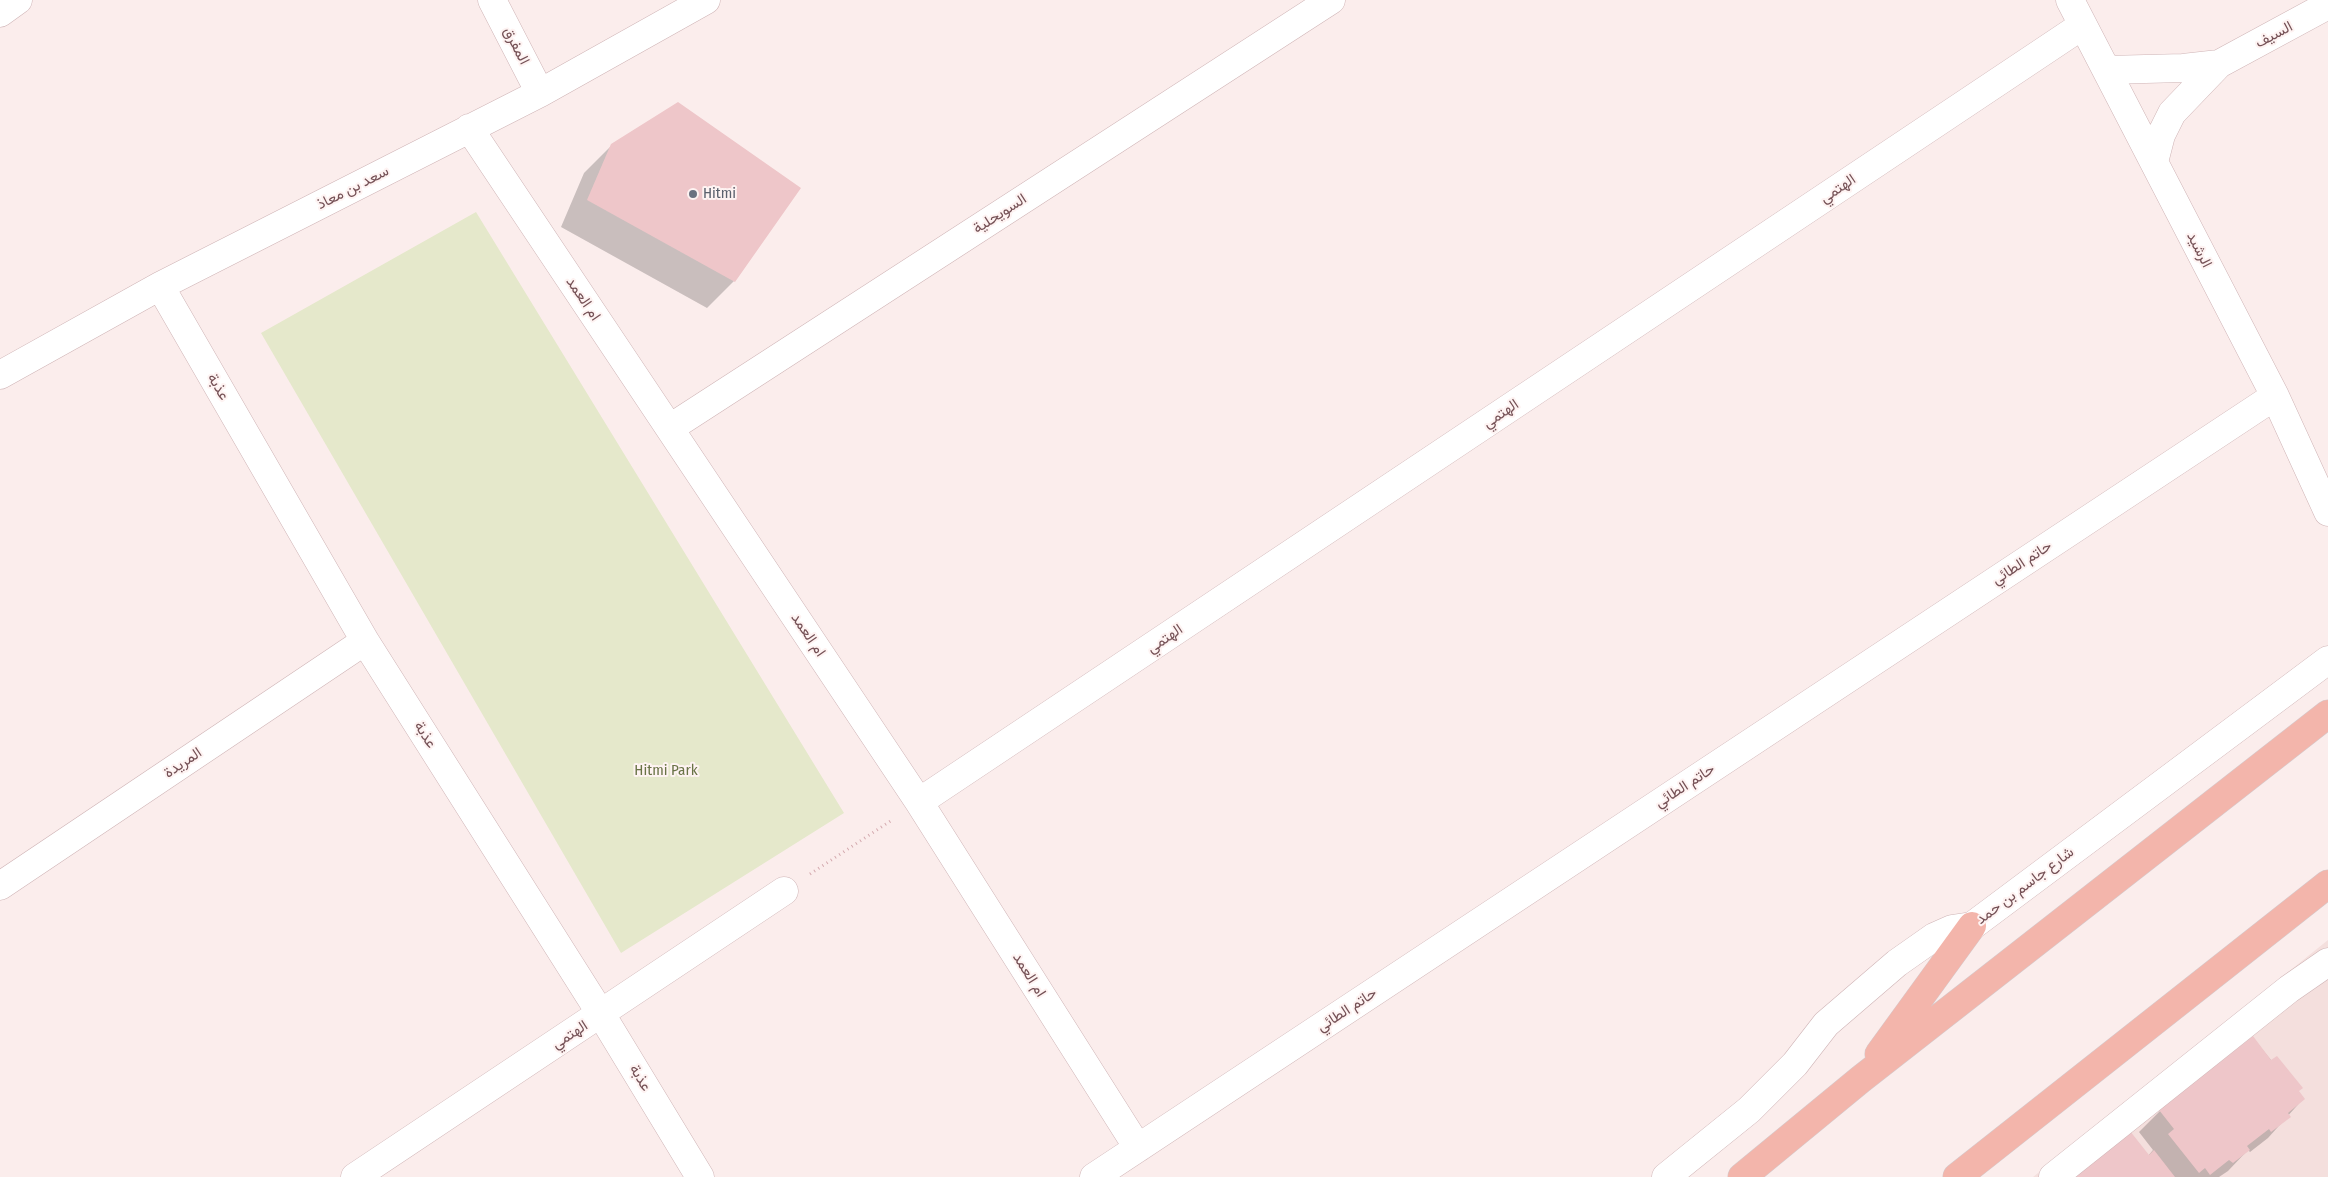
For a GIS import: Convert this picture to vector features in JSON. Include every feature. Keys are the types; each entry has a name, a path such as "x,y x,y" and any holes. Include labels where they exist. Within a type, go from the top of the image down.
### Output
{"main road":[{"path":"1742,1177 1861,1079 2328,714"},
{"path":"1957,1177 2328,884"},
{"path":"1861,1079 1972,926"}],"street":[{"path":"0,13 18,0"},
{"name":"المفرق","path":"492,0 540,93"},
{"name":"سعد بن معاذ","path":"0,375 160,286 540,93 706,0"},
{"name":"السويحلية","path":"670,428 1331,0"},
{"name":"الرشيد","path":"2070,0 2275,396 2327,506"},
{"name":"السيف","path":"2154,162 2161,135 2172,113 2219,64 2328,5"},
{"name":"الهتمي","path":"919,802 2083,25"},
{"name":"السيف","path":"2107,70 2184,68 2219,64"},
{"name":"ام العمد","path":"469,128 919,802 1138,1148"},
{"name":"عذبة","path":"160,286 365,641 602,1014 700,1177"},
{"name":"حاتم الطائي","path":"1094,1177 2275,396"},
{"name":"المريدة","path":"0,886 365,641"},
{"name":"شارع جاسم بن حمد","path":"1666,1177 1749,1110 1795,1064 1826,1024 1897,963 1934,937 1952,929 1972,926 2328,660"},
{"name":"الهتمي","path":"355,1177 784,891"},
{"path":"2053,1177 2289,989 2328,962"}],"path":[{"path":"784,891 919,802"}],"shaded area":[{"path":"2328,940 2328,1177 2033,1177"}],"green space":[{"name":"Hitmi Park","path":"476,212 844,813 621,953 261,333"}],"building":[{"name":"Hitmi","path":"678,102 801,188 735,282 587,200 611,144"},
{"path":"2253,1036 2271,1060 2277,1056 2303,1088 2299,1091 2305,1099 2288,1113 2291,1117 2271,1132 2269,1129 2247,1146 2250,1150 2233,1163 2229,1160 2210,1175 2205,1168 2199,1173 2168,1134 2174,1129 2159,1110"},
{"path":"2130,1131 2149,1155 2154,1150 2175,1177 2073,1177"}],"place":[{"name":"Hitmi","path":"693,194"}]}
